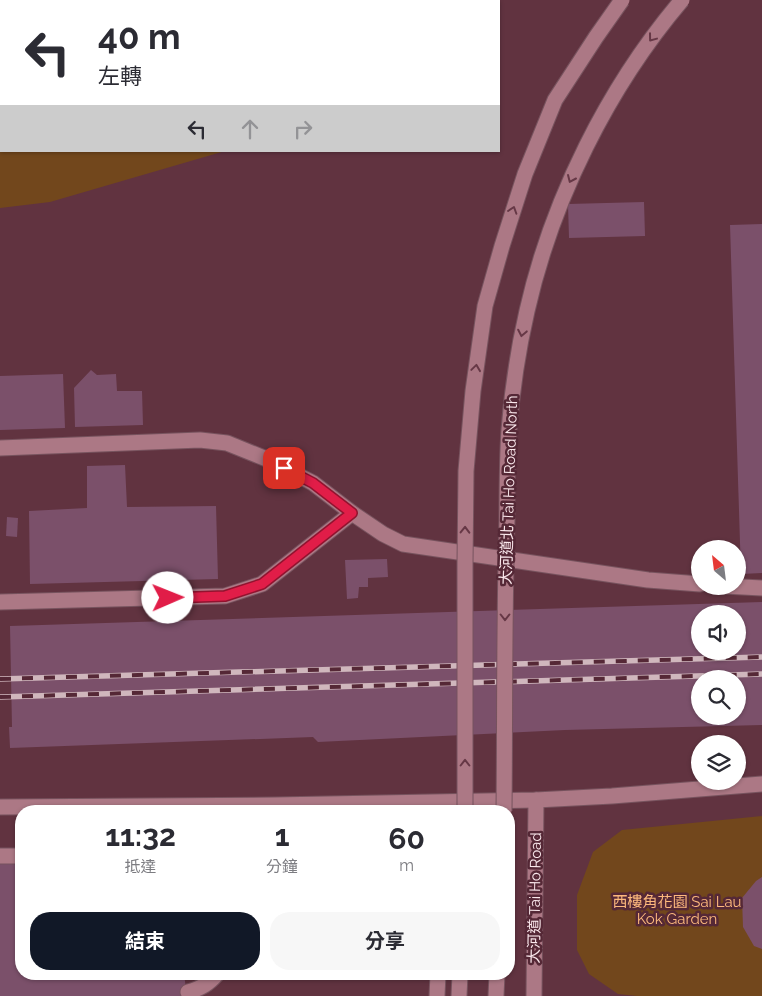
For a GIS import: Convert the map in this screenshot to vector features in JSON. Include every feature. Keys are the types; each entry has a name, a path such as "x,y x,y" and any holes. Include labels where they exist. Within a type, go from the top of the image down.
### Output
{"main road":[{"path":"465,805 466,472 473,391 485,306 525,174 556,100 622,0"},
{"name":"大河道北 Tai Ho Road North","path":"504,805 505,563 509,431 513,388 527,311 551,231 569,183 588,141 644,48 682,0"},
{"path":"0,448 200,440 227,443 269,460 313,483 383,534 404,544 648,580 691,583"},
{"path":"0,602 225,596 262,584 352,513"},
{"path":"746,587 762,588"},
{"path":"470,805 762,784"},
{"name":"大河道 Tai Ho Road","path":"534,996 536,800"},
{"path":"0,807 15,807"},
{"path":"0,856 15,856"},
{"path":"188,992 199,989 212,980"},
{"path":"437,996 438,980"},
{"path":"459,996 460,980"},
{"path":"496,996 497,980"}],"green space":[{"path":"0,152 222,152 50,202 0,208"},
{"name":"西樓角花園 Sai Lau Kok Garden","path":"762,816 762,996 637,996 618,994 589,974 577,950 577,895 593,852 622,830"}],"building":[{"path":"644,202 645,236 569,238 568,204"},
{"path":"762,224 762,573 746,574 746,540 740,540 730,225"},
{"path":"91,370 97,375 116,374 117,391 142,391 143,425 75,427 74,388"},
{"path":"63,374 65,428 0,430 0,376"},
{"path":"125,465 127,507 216,506 218,579 30,584 29,511 87,508 87,466"},
{"path":"7,517 18,518 17,537 6,536"},
{"path":"387,559 388,577 368,578 368,587 359,587 358,598 347,599 345,560"},
{"path":"762,602 762,725 565,730 318,742 313,737 10,748 9,727 12,727 10,626"},
{"path":"15,848 15,980 185,980 187,996 0,996 0,849"},
{"path":"762,877 762,949 754,946 743,927 742,898 756,881"}],"railway":[{"path":"0,679 762,657"},
{"path":"0,697 762,674"}],"route":[{"path":"168,598 225,596 262,584 352,513 313,483 284,468"}]}
